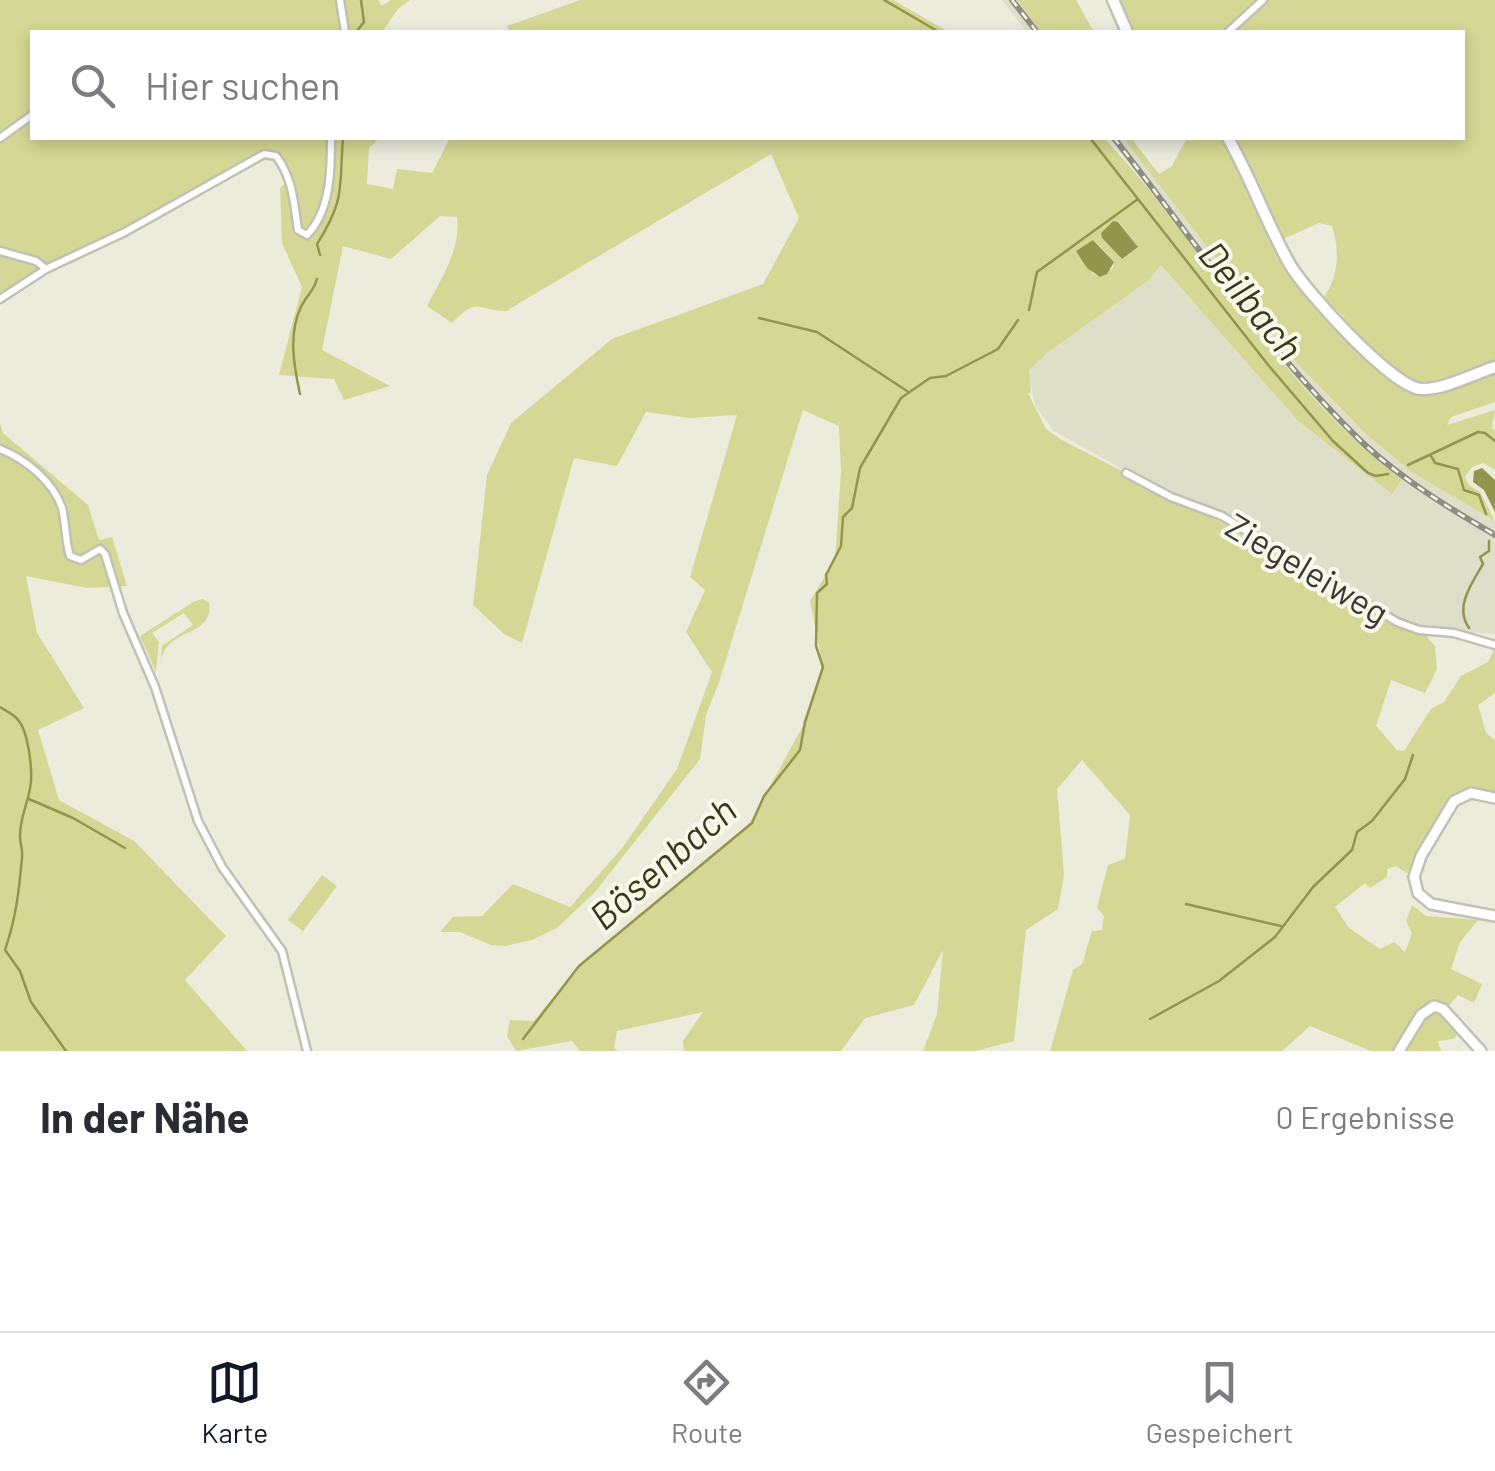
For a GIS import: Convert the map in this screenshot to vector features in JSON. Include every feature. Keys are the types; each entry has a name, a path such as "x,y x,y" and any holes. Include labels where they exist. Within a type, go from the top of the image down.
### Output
{"main road":[{"path":"1113,0 1126,30"},
{"path":"1229,140 1289,264 1303,284 1393,376 1412,387 1427,388 1495,367"}],"street":[{"path":"340,0 344,30"},
{"path":"1230,30 1263,0"},
{"path":"0,138 30,116"},
{"path":"0,300 46,269 125,232 264,154 276,156 283,166 296,208 298,230 308,236 330,187 332,140"},
{"path":"0,251 36,261 46,269"},
{"path":"0,449 32,467 56,497 70,556 80,560 100,549 105,554 126,622 154,683 198,821 222,867 282,951 306,1051"},
{"name":"Ziegeleiweg","path":"1126,473 1171,497 1222,516 1397,622 1495,645"},
{"path":"1495,798 1471,793 1454,801 1414,877 1418,893 1431,904 1495,916"},
{"path":"1399,1051 1421,1014 1434,1006 1443,1009 1481,1051"}],"shaded area":[{"path":"1002,0 1017,0 1040,30 1025,30"},
{"path":"1111,140 1125,140 1296,362 1367,435 1413,472 1495,521 1495,634 1469,632 1468,636 1437,628 1416,629 1271,545 1171,496 1054,431 1035,406 1028,370 1149,280 1161,265 1298,421 1391,493 1401,479 1362,450 1289,371"},
{"path":"1113,221 1138,247 1122,259 1102,238 1101,233"},
{"path":"1093,240 1114,262 1107,274 1100,277 1087,268 1076,251"},
{"path":"1482,468 1495,480 1495,512 1484,490 1473,482 1474,471"}],"green space":[{"path":"0,0 378,0 382,6 391,0 410,0 398,9 383,30 30,30 30,140 378,140 369,148 367,184 393,189 397,169 432,173 449,140 1106,140 1281,361 1358,443 1402,479 1392,494 1298,421 1161,265 1149,280 1029,370 1028,393 1046,429 1278,552 1396,623 1425,635 1435,646 1437,669 1425,693 1391,680 1376,726 1397,750 1404,751 1431,709 1444,702 1461,676 1488,662 1495,648 1495,693 1478,705 1486,733 1495,740 1495,794 1470,789 1454,795 1431,828 1409,874 1395,866 1387,869 1387,877 1370,888 1365,883 1335,907 1349,928 1380,949 1394,942 1405,952 1412,934 1406,921 1412,905 1426,916 1478,920 1460,942 1451,969 1482,984 1474,1003 1458,995 1442,1014 1459,1032 1454,1039 1438,1041 1441,1051 1371,1051 1310,1026 1282,1051 1050,1051 1073,970 1082,964 1092,931 1102,930 1104,916 1097,908 1108,865 1125,859 1130,815 1082,760 1057,789 1064,874 1058,909 1026,930 1014,1041 976,1051 923,1051 937,1014 943,950 914,1005 865,1018 841,1051 684,1051 683,1041 703,1012 617,1031 614,1048 618,1051 580,1051 572,1041 516,1051 507,1036 510,1020 534,1021 579,966 750,823 805,722 823,667 810,601 835,560 841,472 839,426 803,410 706,715 700,759 595,892 557,928 532,940 505,946 491,945 460,932 440,932 453,917 482,916 513,884 570,907 623,847 677,769 712,672 686,632 705,590 690,577 737,415 690,418 646,412 617,466 574,458 522,643 504,634 473,605 487,475 511,423 612,339 763,284 799,218 771,154 506,311 473,307 452,323 427,306 453,252 457,217 440,216 391,259 343,246 322,350 390,386 344,400 334,379 279,375 302,287 282,243 280,188 290,178 271,153 121,233 51,264 0,249","holes":["1113,221 1119,222 1138,247 1122,259 1101,233","1094,240 1114,261 1113,268 1101,277 1093,274 1076,251"]},
{"path":"580,0 893,0 946,30 509,30 507,26"},
{"path":"1017,0 1076,0 1093,30 1040,30"},
{"path":"1116,0 1261,0 1228,30 1131,30"},
{"path":"1266,0 1495,0 1495,402 1451,417 1447,425 1495,410 1495,470 1483,463 1472,467 1465,477 1480,492 1495,521 1412,472 1367,435 1296,362 1125,140 1133,140 1159,174 1171,167 1186,140 1224,140 1284,262 1337,325 1344,317 1323,298 1336,263 1332,226 1319,223 1283,239 1248,162 1233,140 1465,140 1465,30 1233,30"},
{"path":"0,252 38,263 37,272 0,303"},
{"path":"0,423 3,433 88,505 99,540 112,537 127,586 87,588 26,576 37,633 84,708 38,730 59,800 134,841 226,936 185,980 247,1051 0,1051"},
{"path":"203,599 209,603 206,620 167,647 160,667 162,646 193,625 184,613 152,633 159,642 156,672 140,636 195,601"},
{"path":"322,875 337,886 303,931 288,920"}],"waterway":[{"path":"358,30 364,22 361,0"},
{"name":"Deilbach","path":"884,0 936,30"},
{"path":"320,255 317,244 333,215 339,193 343,140"},
{"name":"Deilbach","path":"1092,140 1333,441 1368,473 1388,474"},
{"name":"Bösenbach","path":"1029,310 1037,272 1138,199"},
{"path":"300,394 293,339 297,317 317,279"},
{"path":"759,318 817,332 907,391"},
{"name":"Bösenbach","path":"523,1039 579,966 752,823 764,796 800,750 823,667 816,646 817,593 827,584 826,575 841,546 843,517 852,508 860,468 901,398 930,378 946,376 998,349 1018,320"},
{"name":"Deilbach","path":"1408,465 1478,432 1495,441"},
{"path":"1431,456 1435,463 1458,469 1464,490 1479,495 1486,514"},
{"path":"1469,628 1464,604 1483,564 1480,557 1489,551 1489,541"},
{"path":"0,707 22,726 31,775 20,828 18,893 5,950 20,971 31,1002 66,1051"},
{"path":"1150,1019 1219,981 1275,937 1313,887 1352,850 1357,832 1372,821 1405,779 1413,755"},
{"path":"29,799 73,818 125,848"},
{"path":"1186,904 1281,926"}],"railway":[{"path":"1012,0 1035,30"},
{"path":"1116,140 1233,295 1329,409 1394,470 1495,535"}]}
